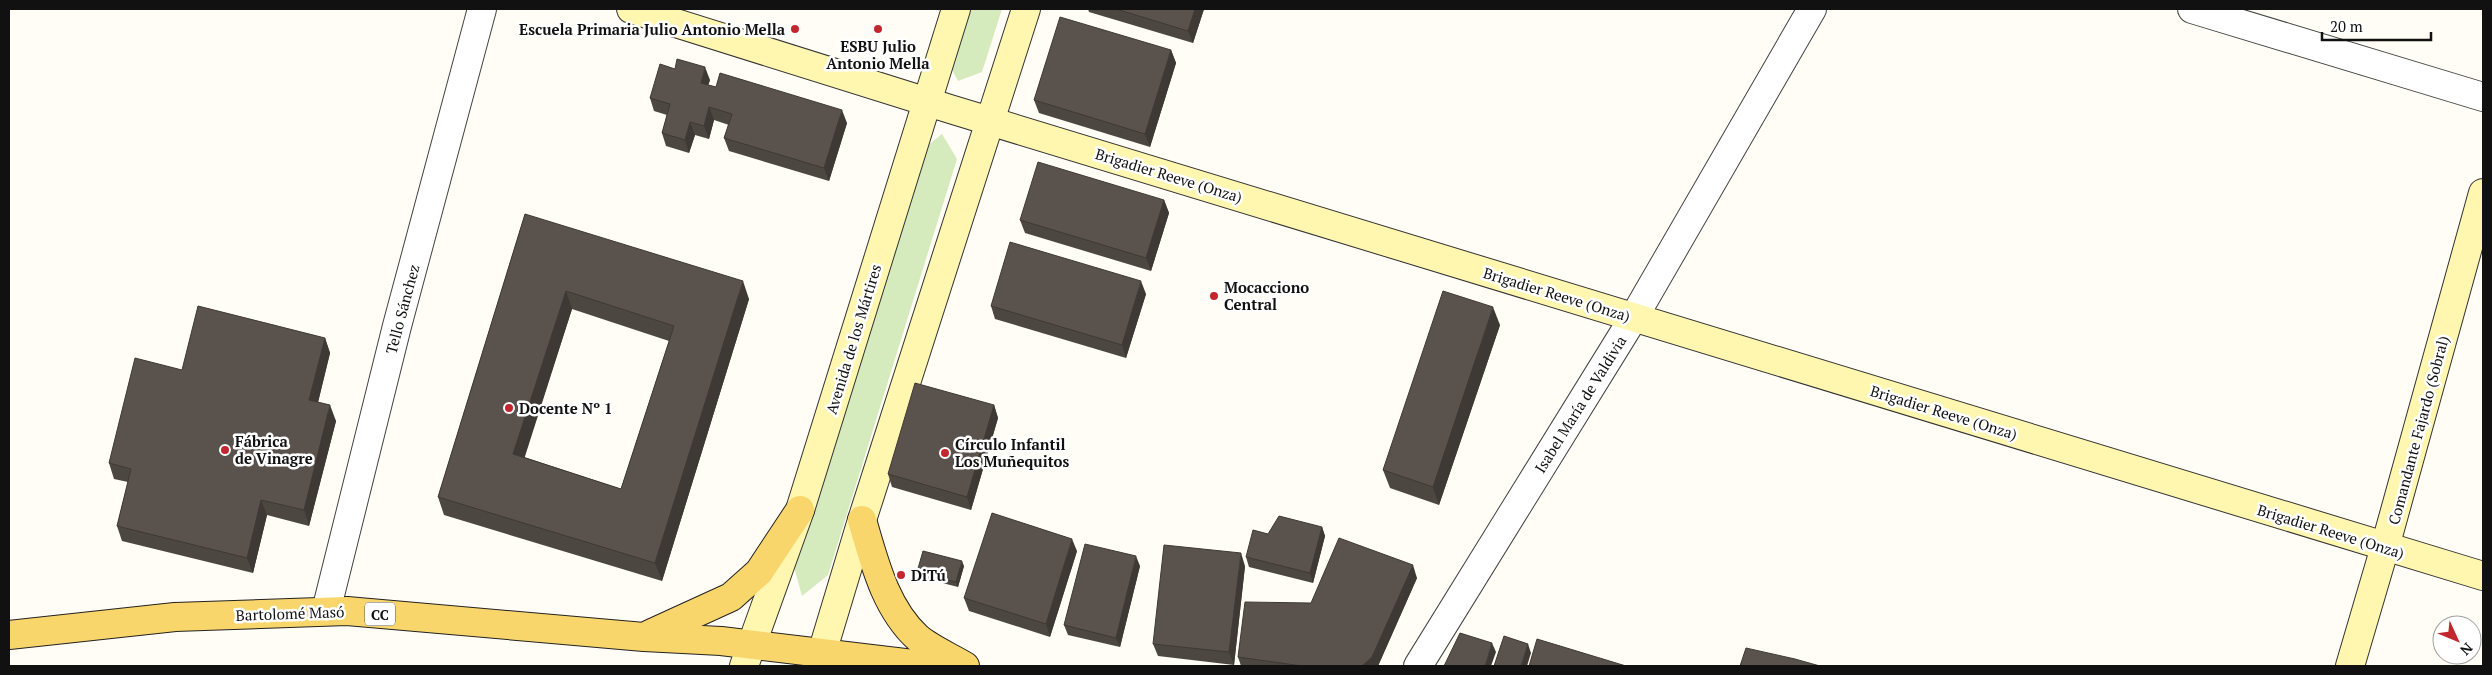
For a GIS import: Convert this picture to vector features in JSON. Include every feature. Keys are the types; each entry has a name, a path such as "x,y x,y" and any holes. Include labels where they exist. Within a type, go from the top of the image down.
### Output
{"main road":[{"path":"644,636 731,597 759,572 800,510"},
{"path":"862,520 880,578 897,612 919,638 965,666"},
{"name":"Bartolomé Masó","path":"9,635 175,617 326,610 644,636 747,655"},
{"name":"CC","path":"747,655 930,666"}],"street":[{"name":"Tello Sánchez","path":"326,610 399,316 482,9"},
{"name":"Brigadier Reeve (Onza)","path":"631,9 927,102 2483,576"},
{"name":"Avenida de los Mártires","path":"747,655 800,510 956,9"},
{"path":"820,660 862,520 1026,9"},
{"name":"Isabel María de Valdivia","path":"1418,666 1634,317 1812,9"},
{"path":"2192,9 2483,97"},
{"name":"Comandante Fajardo (Sobral)","path":"2350,666 2483,193"}],"green space":[{"path":"963,9 1002,9 982,72 958,81 947,60"},
{"path":"942,134 957,159 828,575 802,596 792,559 921,151"}],"building":[{"path":"1116,9 1195,9 1188,31"},
{"path":"1060,17 1171,50 1145,134 1034,100"},
{"path":"677,59 705,67 701,83 716,87 720,73 842,110 824,168 724,138 732,114 709,107 704,126 690,122 685,140 662,133 670,104 650,98 660,64 675,69"},
{"path":"1038,162 1164,200 1146,258 1020,220"},
{"name":"Docente Nº 1","path":"525,214 743,281 655,563 438,497","holes":["566,291 674,326 621,489 513,454"]},
{"path":"1010,242 1141,281 1122,345 991,306"},
{"path":"1443,291 1493,307 1433,487 1383,470"},
{"name":"Fábrica de Vinagre","path":"198,306 325,338 309,400 330,405 304,510 261,500 247,558 117,526 131,469 109,463 135,358 182,370"},
{"name":"Círculo Infantil Los Muñequitos","path":"915,383 994,405 967,497 888,474"},
{"path":"992,513 1072,539 1046,624 964,598"},
{"path":"1279,516 1322,527 1310,573 1246,557 1253,530 1268,534"},
{"path":"1339,538 1413,565 1372,657 1362,666 1302,666 1238,657 1245,602 1311,603"},
{"path":"1085,544 1136,556 1116,638 1064,625"},
{"path":"1164,545 1241,553 1229,652 1153,644"},
{"path":"923,551 962,561 956,582 917,572"},
{"path":"1460,633 1492,643 1485,666 1444,666"},
{"path":"1504,636 1528,644 1521,666 1494,666"},
{"path":"1537,639 1626,666 1529,666"},
{"path":"1746,648 1795,659 1820,666 1740,666"}],"place":[{"name":"Escuela Primaria Julio Antonio Mella","path":"795,29"},
{"name":"ESBU Julio Antonio Mella","path":"878,29"},
{"name":"Mocacciono Central","path":"1214,296"},
{"name":"Docente Nº 1","path":"509,408"},
{"name":"Fábrica de Vinagre","path":"225,450"},
{"name":"Círculo Infantil Los Muñequitos","path":"945,453"},
{"name":"DiTú","path":"901,575"}]}
